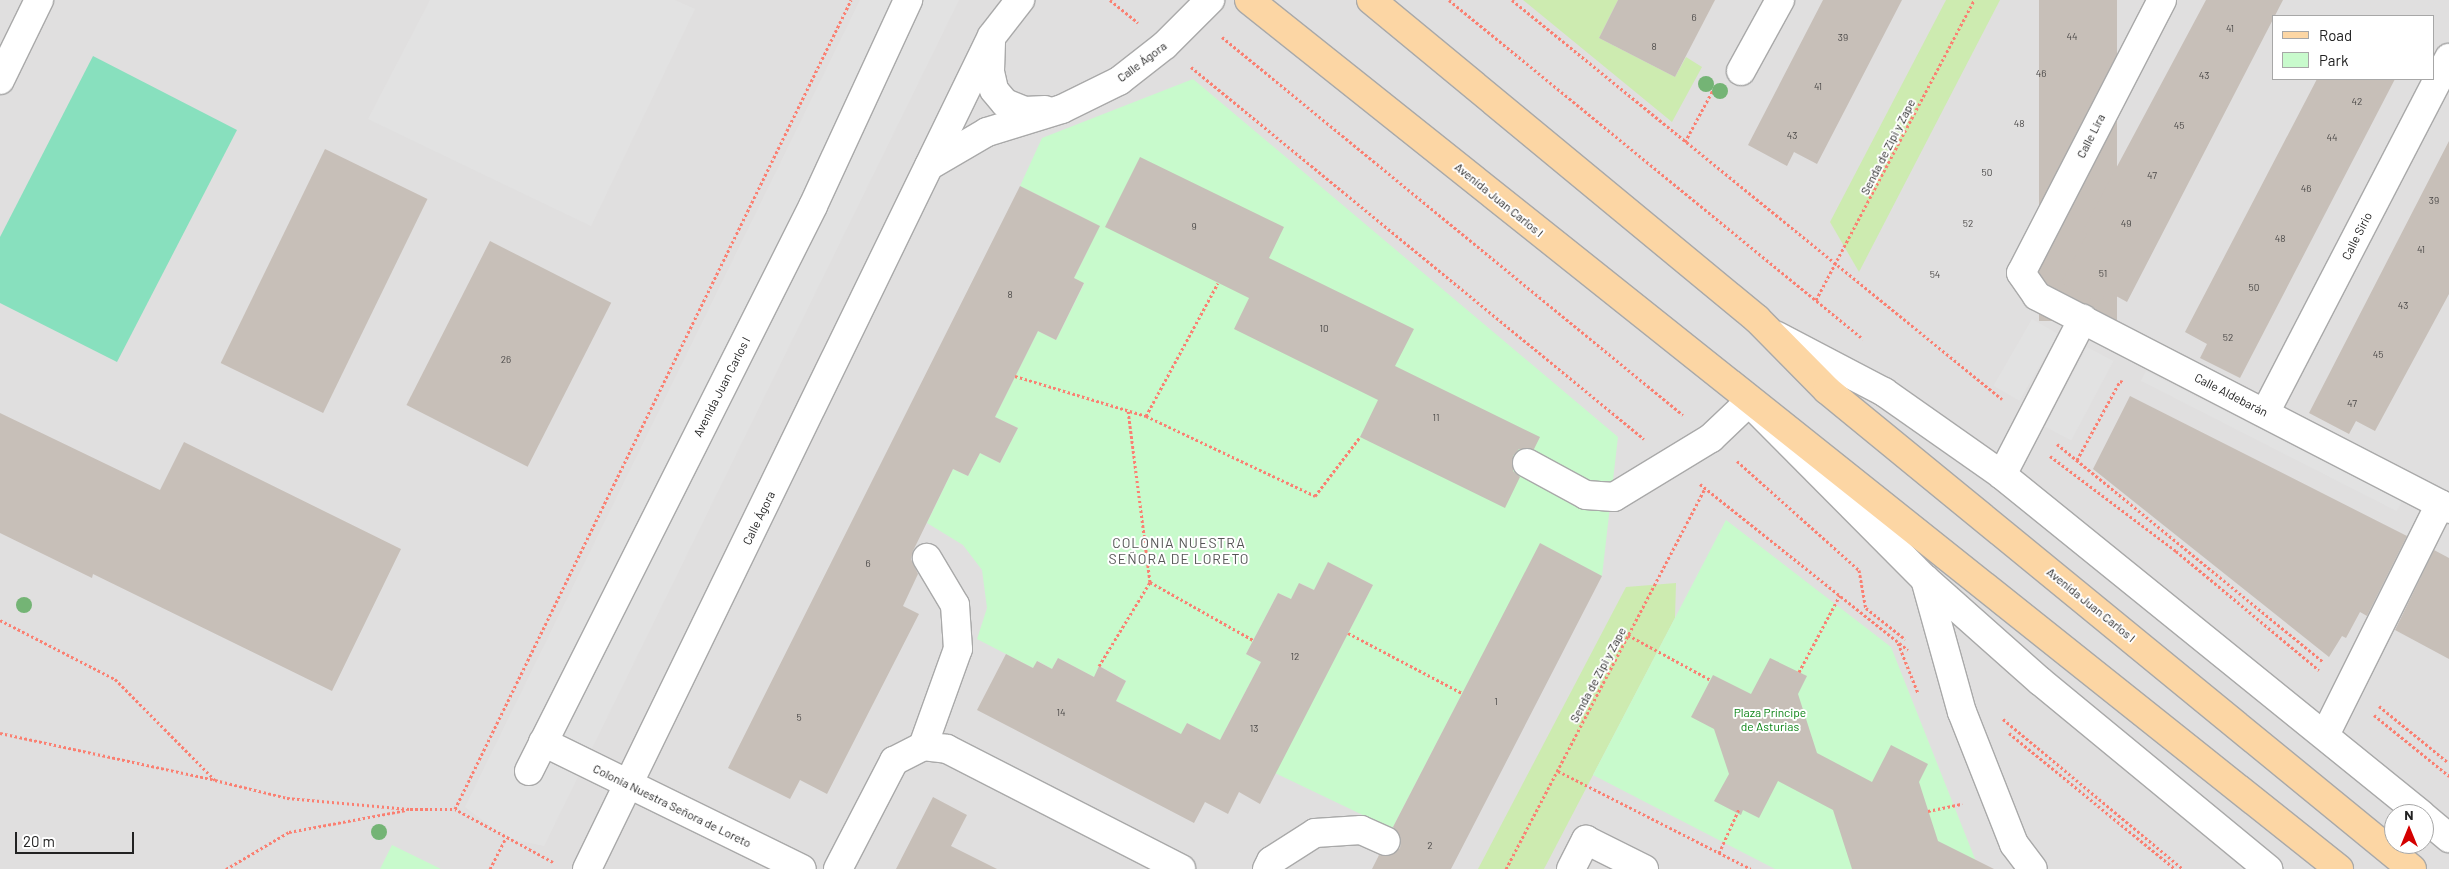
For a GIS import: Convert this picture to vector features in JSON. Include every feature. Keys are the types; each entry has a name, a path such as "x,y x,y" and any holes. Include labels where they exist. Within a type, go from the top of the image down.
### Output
{"main road":[{"name":"Avenida Juan Carlos I","path":"1249,0 1749,402 2339,869"},
{"name":"Avenida Juan Carlos I","path":"1371,0 1776,335 1827,390 2412,869"}],"street":[{"path":"0,80 40,0"},
{"name":"Avenida Juan Carlos I","path":"529,771 812,206 908,0"},
{"name":"Calle Ágora","path":"587,869 630,786 992,36 1020,0"},
{"name":"Calle Ágora","path":"929,166 987,132 1062,109 1119,81 1165,46 1210,0"},
{"path":"1741,71 1780,0"},
{"name":"Calle Lira","path":"2021,273 2162,0"},
{"name":"Calle Ágora","path":"992,36 990,72 994,90 1005,103 1025,110 1062,109"},
{"name":"Calle Sirio","path":"2265,413 2449,58"},
{"name":"Calle Aldebarán","path":"2021,273 2037,296 2445,506"},
{"path":"2002,475 2083,319"},
{"name":"Avenida Juan Carlos I","path":"1776,335 1884,392 2002,475 2408,804"},
{"path":"1527,463 1586,495 1614,497 1674,463 1712,438 1749,402"},
{"name":"Avenida Juan Carlos I","path":"1749,402 1925,579 2040,681 2268,869"},
{"path":"2325,735 2445,506"},
{"path":"923,746 958,648 955,605 927,558"},
{"name":"Avenida Juan Carlos I","path":"1925,579 1962,712 2014,844 2033,869"},
{"name":"Colonia Nuestra Señora de Loreto","path":"543,742 802,869"},
{"path":"838,869 894,762 923,746 947,749 1181,869"},
{"path":"2434,825 2449,838"},
{"path":"1267,869 1271,861 1315,833 1361,830 1386,841"},
{"path":"1570,869 1586,840 1644,869"}],"path":[{"path":"1110,0 1705,489 1912,653"},
{"path":"1449,0 1867,343"},
{"path":"1512,0 1837,264 2027,429 2176,551 2348,688 2449,762"},
{"name":"Senda de Zipi y Zape","path":"1816,300 1837,264 1974,0"},
{"path":"1685,142 1720,77 1741,71"},
{"path":"1146,416 1218,283"},
{"path":"1015,376 1146,416 1315,496 1360,437"},
{"path":"2077,460 2120,380 2129,385"},
{"path":"1099,666 1150,582 1128,411"},
{"path":"2027,429 2077,460 2348,688 2449,776"},
{"name":"Senda de Zipi y Zape","path":"1506,869 1705,489"},
{"path":"1150,582 1253,640"},
{"path":"1799,672 1840,595"},
{"path":"0,620 115,679 215,780"},
{"path":"1348,633 1462,693"},
{"path":"1628,635 1711,680"},
{"path":"2007,731 2175,869"},
{"path":"0,734 215,780 287,798 410,810 455,809"},
{"path":"1558,771 1751,869"},
{"path":"1928,811 1962,804"},
{"path":"226,869 289,832 410,810"},
{"path":"1719,853 1739,810"},
{"path":"490,869 506,838"}],"shaded area":[{"path":"0,0 2449,0 2449,869 0,869"},
{"path":"430,0 675,0 695,9 591,226 368,119"},
{"path":"860,0 959,0 544,846 506,838 465,807"},
{"path":"2032,319 2058,334 2019,401 1994,386"},
{"path":"2087,347 2113,361 2071,441 2045,426"},
{"path":"2146,371 2402,501 2397,511 2141,381"}],"green space":[{"path":"1523,0 1618,0 1599,38 1675,77 1686,57 1702,67 1672,122"},
{"path":"1946,0 2000,0 1859,272 1830,222"},
{"path":"93,56 237,130 117,362 0,303 0,237"},
{"path":"1193,79 1618,437 1602,576 1540,544 1392,829 1275,773 1373,585 1328,563 1314,590 1300,583 1291,599 1278,593 1246,654 1261,662 1220,740 1187,723 1177,744 1148,717 1116,701 1126,681 1100,666 1094,677 1058,658 1052,669 1038,661 1033,668 977,639 987,608 982,570 963,545 927,523 953,469 968,476 980,453 1000,463 1018,428 995,417 1038,331 1056,340 1084,284 1074,278 1088,250 1073,243 1084,218 1020,186 1042,138"},
{"name":"Plaza Príncipe de Asturias","path":"1726,520 1891,647 1979,869 1775,869 1593,775"},
{"path":"1676,583 1675,618 1544,869 1478,869 1626,587"},
{"path":"392,845 441,869 380,869"}],"building":[{"path":"1618,0 1715,0 1675,77 1599,38"},
{"path":"1823,0 1902,0 1817,164 1794,152 1787,166 1748,145"},
{"path":"2039,0 2117,0 2117,321 2039,321"},
{"path":"2206,0 2283,0 2275,15 2272,15 2272,21 2127,302 2107,291 2100,304 2061,283 2087,234 2082,232"},
{"path":"2316,80 2394,80 2240,378 2200,358 2207,344 2185,332"},
{"path":"2449,141 2449,294 2375,431 2356,421 2349,434 2309,413"},
{"path":"325,149 427,199 323,413 221,363"},
{"path":"1140,157 1284,227 1269,258 1414,329 1395,366 1540,437 1534,449 1519,449 1513,456 1513,471 1520,477 1505,508 1360,437 1378,400 1234,329 1249,298 1105,227"},
{"path":"1020,186 1100,226 1074,278 1084,283 1056,340 1038,331 995,417 1018,428 1000,463 980,453 968,476 953,469 913,551 911,559 918,574 903,606 919,614 827,794 800,780 790,799 728,768"},
{"path":"490,241 611,303 528,467 406,405"},
{"path":"2130,396 2407,536 2367,616 2360,612 2346,638 2342,636 2329,657 2093,469"},
{"path":"0,413 160,490 184,442 401,549 332,691 93,574 92,578 0,533"},
{"path":"1540,543 1602,576 1451,869 1372,869 1379,855 1388,856 1400,848 1401,839 1393,827"},
{"path":"2434,550 2449,558 2449,659 2395,630"},
{"path":"1328,562 1373,585 1260,804 1239,792 1228,814 1205,802 1194,823 977,710 1006,654 1033,668 1037,661 1052,669 1058,658 1094,677 1099,666 1126,681 1116,701 1181,734 1187,723 1220,740 1261,662 1246,654 1278,593 1291,599 1299,583 1314,590"},
{"path":"1770,658 1807,676 1798,694 1817,753 1872,782 1891,745 1928,764 1919,782 1938,841 1994,869 1852,869 1833,810 1778,781 1759,818 1743,810 1741,815 1714,801 1729,774 1714,729 1691,717 1713,675 1751,694"},
{"path":"933,797 967,815 951,846 997,869 896,869"}],"district":[{"name":"COLONIA NUESTRA SEÑORA DE LORETO","path":"1179,552"}]}
